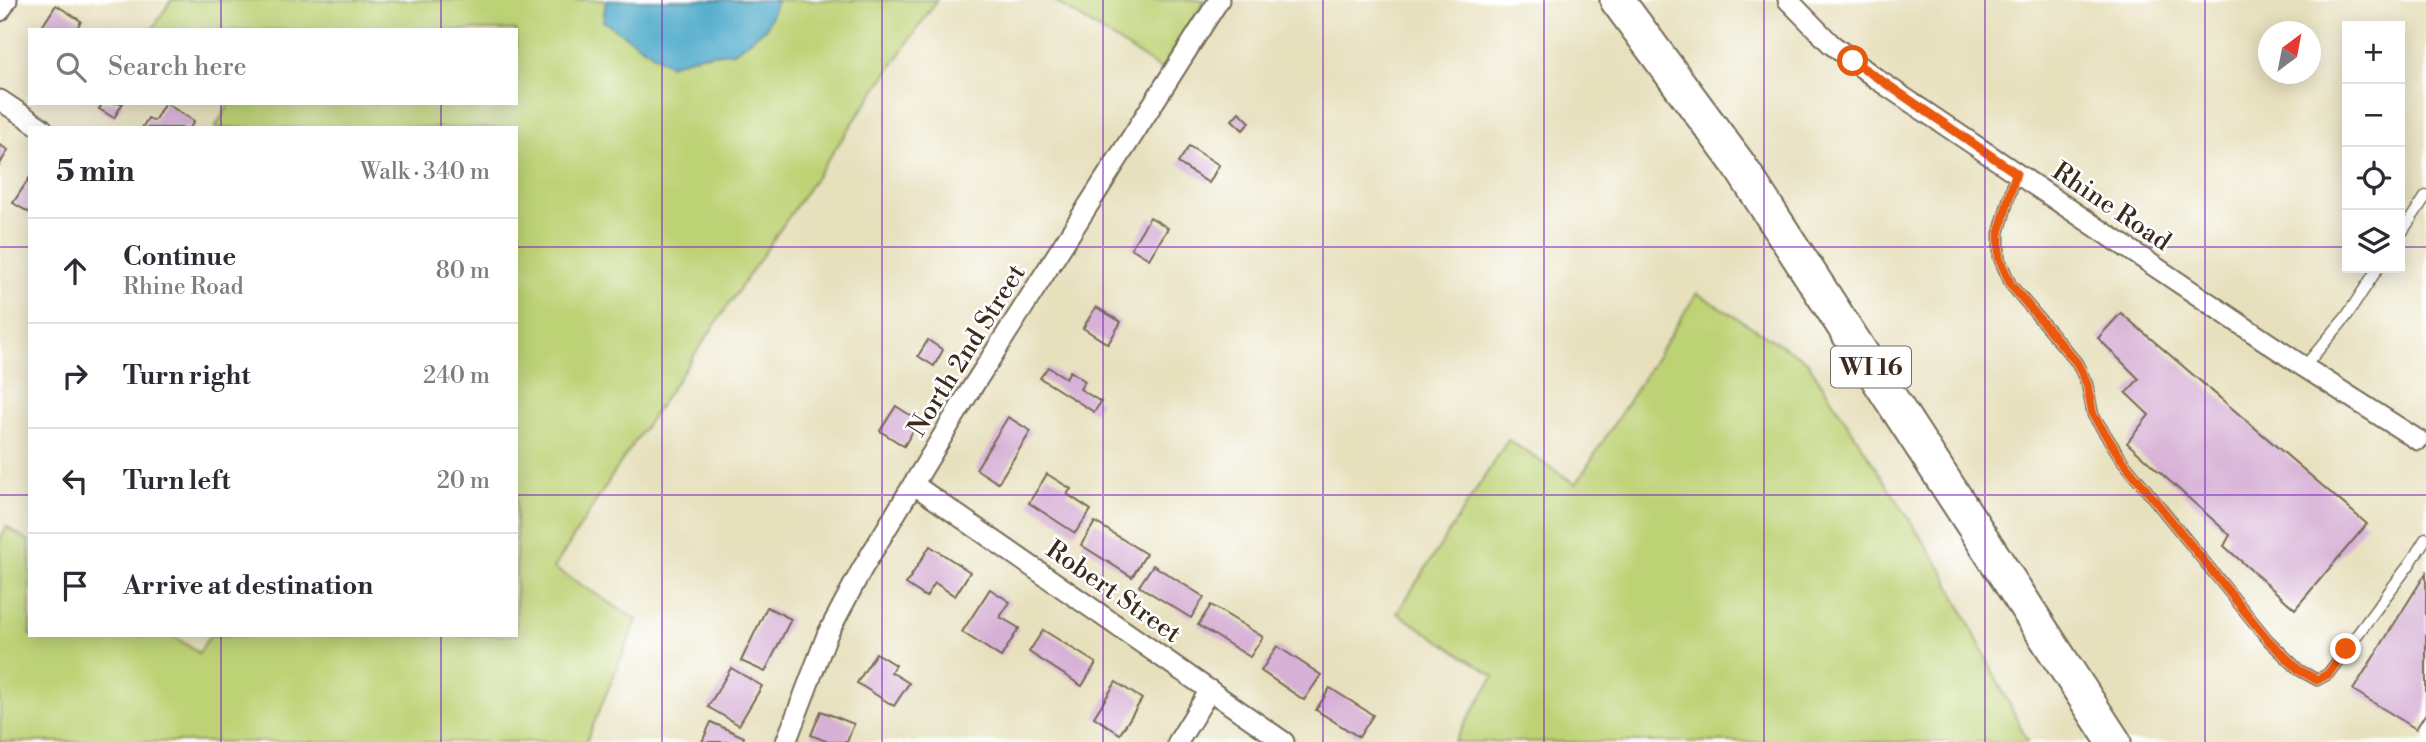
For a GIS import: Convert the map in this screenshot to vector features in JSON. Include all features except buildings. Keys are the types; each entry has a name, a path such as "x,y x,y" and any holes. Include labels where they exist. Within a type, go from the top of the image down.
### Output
{"highway":[{"name":"WI 16","path":"1617,0 1739,165 2114,742"}],"street":[{"path":"0,11 7,0"},
{"name":"North 2nd Street","path":"786,742 827,635 862,569 1219,0"},
{"name":"Rhine Road","path":"1788,0 1806,21 1853,61 2304,367 2422,442"},
{"path":"0,100 39,126"},
{"name":"Robert Street","path":"913,484 1284,742"},
{"path":"1178,742 1210,690"}],"lane":[{"path":"2016,173 1999,233 1999,258 2011,285 2077,363 2087,384 2093,415 2122,460 2268,640 2299,670 2317,680 2328,674 2426,538"},
{"path":"2405,227 2426,195"},
{"path":"2304,367 2346,317 2375,273"}],"green space":[{"path":"171,0 937,0 617,468 554,568 637,620 586,742 0,742 0,539 7,527 28,541 28,637 175,637 199,653 209,637 518,637 518,126 216,126 229,105 518,105 518,28 153,28"},
{"path":"1053,0 1205,0 1161,69"},
{"path":"1697,293 1807,361 1944,573 2028,742 1454,742 1494,676 1397,613 1508,440 1576,484"}],"water":[{"path":"606,0 777,1 766,28 734,52 701,55 669,65 603,21"}],"route":[{"path":"1853,61 2016,173 1999,233 1999,258 2011,285 2077,363 2087,384 2093,415 2122,460 2268,640 2299,670 2317,680 2328,674 2346,649"}]}
